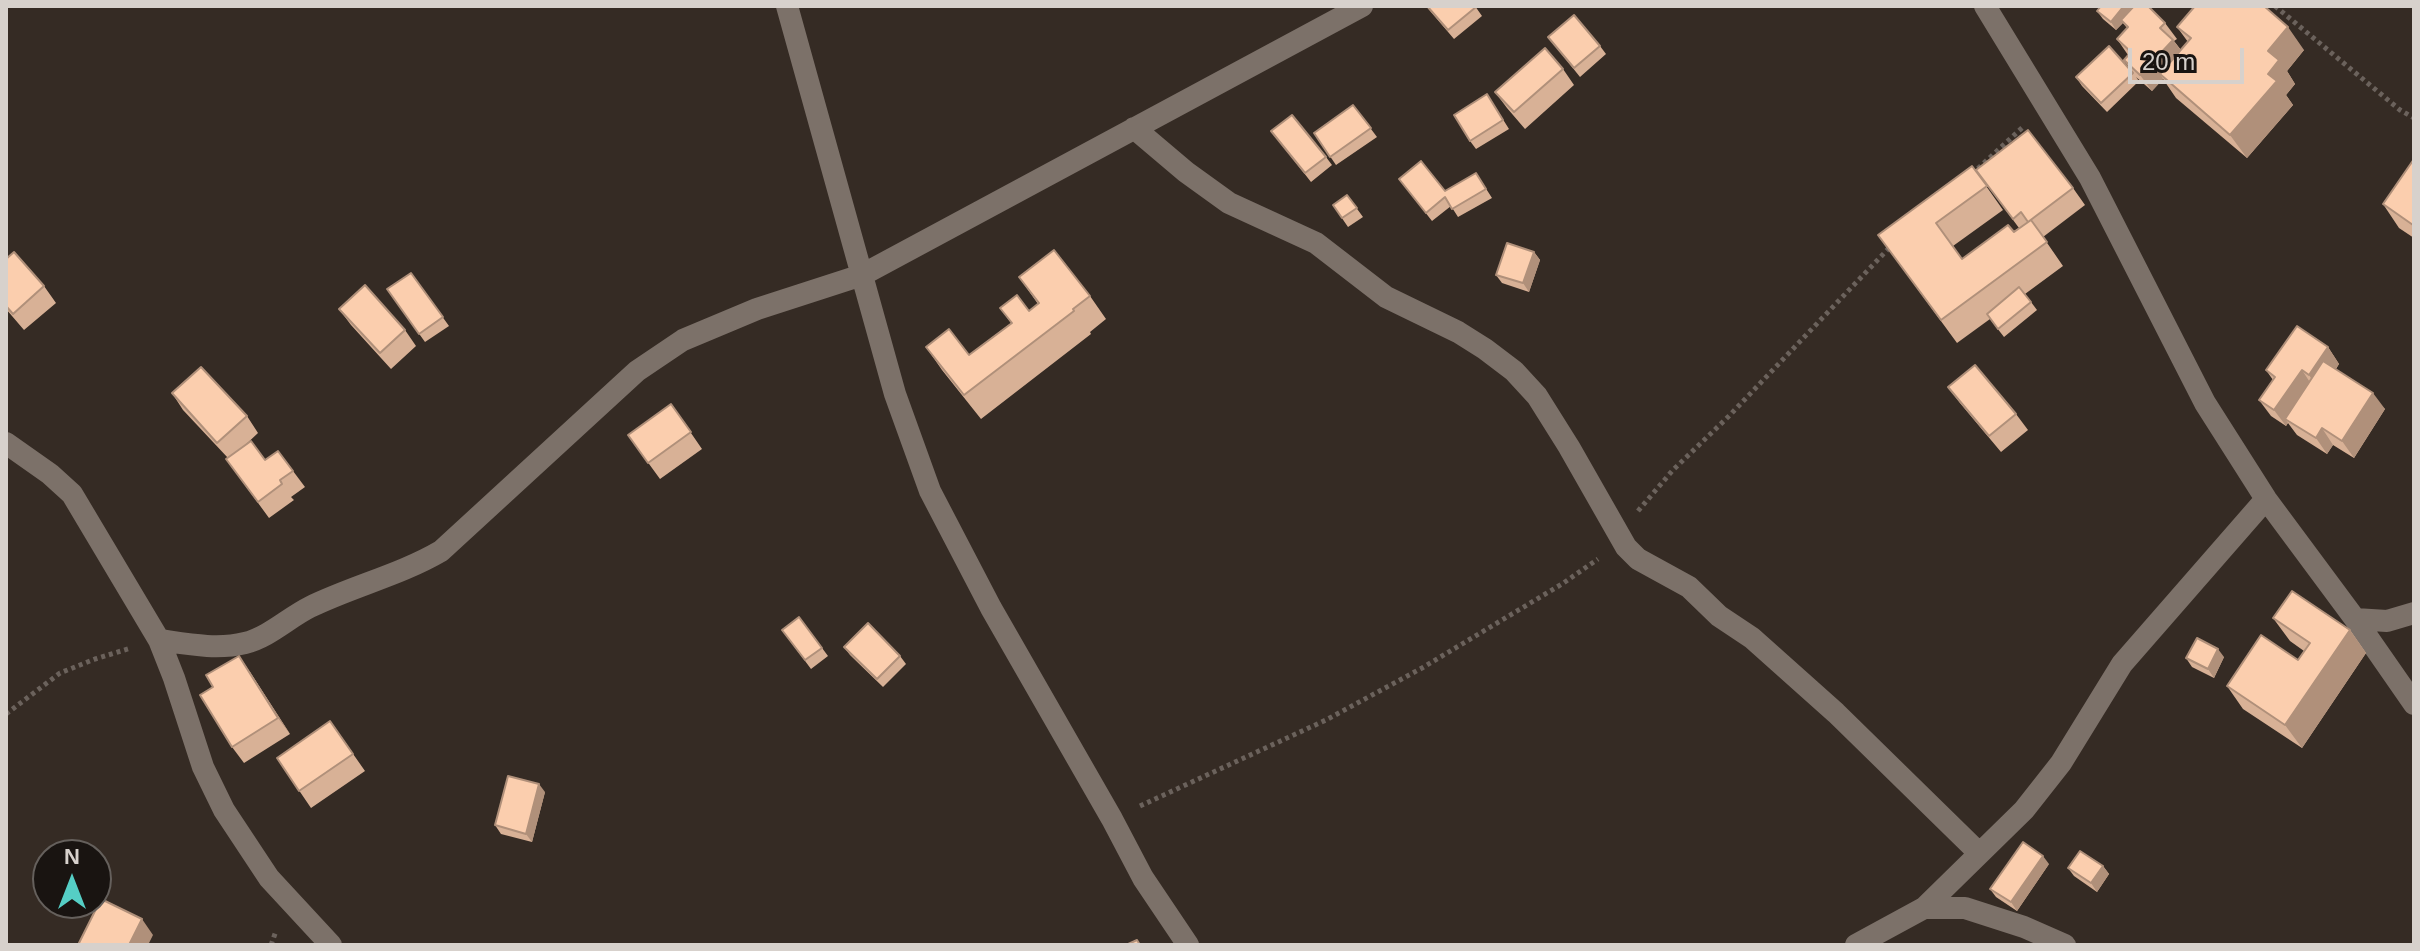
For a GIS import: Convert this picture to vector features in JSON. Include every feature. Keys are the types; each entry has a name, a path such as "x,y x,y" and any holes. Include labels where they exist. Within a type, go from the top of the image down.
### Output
{"street":[{"path":"787,6 895,394 930,491 991,608 1143,878 1188,945"},
{"path":"159,640 206,646 249,642 310,607 420,563 441,551 637,371 683,340 757,309 862,275 1362,6"},
{"path":"1985,6 2090,178 2205,403 2266,499 2414,704"},
{"path":"1134,128 1229,203 1316,243 1386,297 1458,332 1514,371 1537,396 1591,482 1619,538 1638,559 1689,587 1719,616 1752,638 1836,713 1979,853"},
{"path":"6,443 72,494 159,640 203,767 224,810 269,878 331,945"},
{"path":"1856,945 1924,908 2024,810 2061,763 2122,664 2266,499"},
{"path":"2355,619 2387,621 2414,613"},
{"path":"1924,908 1965,908 2024,927 2065,945"}],"path":[{"path":"2275,6 2400,110 2414,118"},
{"path":"1962,182 2045,107"},
{"path":"1112,819 1326,720 1422,668 1584,570 1619,538 1673,470 1740,405 1899,238"},
{"path":"6,714 60,673 159,640"}],"building":[{"path":"1427,6 1475,6 1476,7 1448,30"},
{"path":"2101,6 2124,6 2111,22 2097,11"},
{"path":"2134,6 2148,6 2165,23 2160,28 2173,40 2140,75 2124,60 2131,52 2117,39 2128,27 2121,20"},
{"path":"2195,6 2264,6 2288,27 2268,51 2279,60 2268,74 2277,81 2230,135 2160,74 2191,38 2177,27"},
{"path":"1574,15 1600,46 1574,68 1548,37"},
{"path":"2109,46 2133,73 2101,103 2076,77"},
{"path":"1545,48 1563,69 1514,112 1495,92"},
{"path":"1487,94 1503,120 1470,141 1454,115"},
{"path":"1353,105 1371,128 1330,157 1314,133"},
{"path":"1292,115 1326,157 1305,173 1271,131"},
{"path":"2028,130 2073,188 2028,222 2021,212 2013,219 1976,170"},
{"path":"2414,159 2414,223 2413,225 2383,204"},
{"path":"1421,161 1445,191 1476,173 1486,189 1452,209 1445,197 1426,213 1399,179"},
{"path":"1972,166 1987,186 1936,223 1962,259 2008,225 2014,232 2031,220 2047,242 1941,320 1878,235"},
{"path":"1347,195 1357,208 1342,218 1333,205"},
{"path":"1507,243 1534,252 1523,283 1496,275"},
{"path":"1054,250 1090,296 964,395 926,347 949,329 969,355 1012,323 1000,308 1017,295 1029,311 1039,303 1019,277"},
{"path":"14,252 44,286 13,314 6,306 6,259"},
{"path":"411,273 443,317 419,334 387,289"},
{"path":"365,285 405,330 380,353 339,309"},
{"path":"2019,287 2031,302 1998,329 1987,314"},
{"path":"2297,326 2328,347 2309,375 2302,370 2274,410 2259,400 2275,377 2266,370"},
{"path":"2323,361 2373,393 2342,441 2322,428 2316,438 2285,419"},
{"path":"1975,365 2016,414 1989,436 1948,387"},
{"path":"201,367 247,416 217,443 172,393"},
{"path":"671,404 691,432 648,463 628,435"},
{"path":"251,441 265,460 278,451 293,471 280,480 282,484 258,502 226,459"},
{"path":"2292,591 2350,630 2285,725 2227,686 2261,635 2298,660 2310,643 2273,618"},
{"path":"799,617 822,648 805,660 782,630"},
{"path":"868,623 900,656 877,679 844,647"},
{"path":"2197,638 2218,649 2208,669 2186,658"},
{"path":"239,656 278,718 232,747 200,695 213,687 206,675"},
{"path":"330,721 353,754 299,791 277,758"},
{"path":"508,776 539,784 526,834 495,825"},
{"path":"2023,842 2043,856 2011,902 1990,889"},
{"path":"2080,851 2103,866 2091,883 2068,868"},
{"path":"112,904 142,919 129,945 78,945 91,919 112,919"}]}
